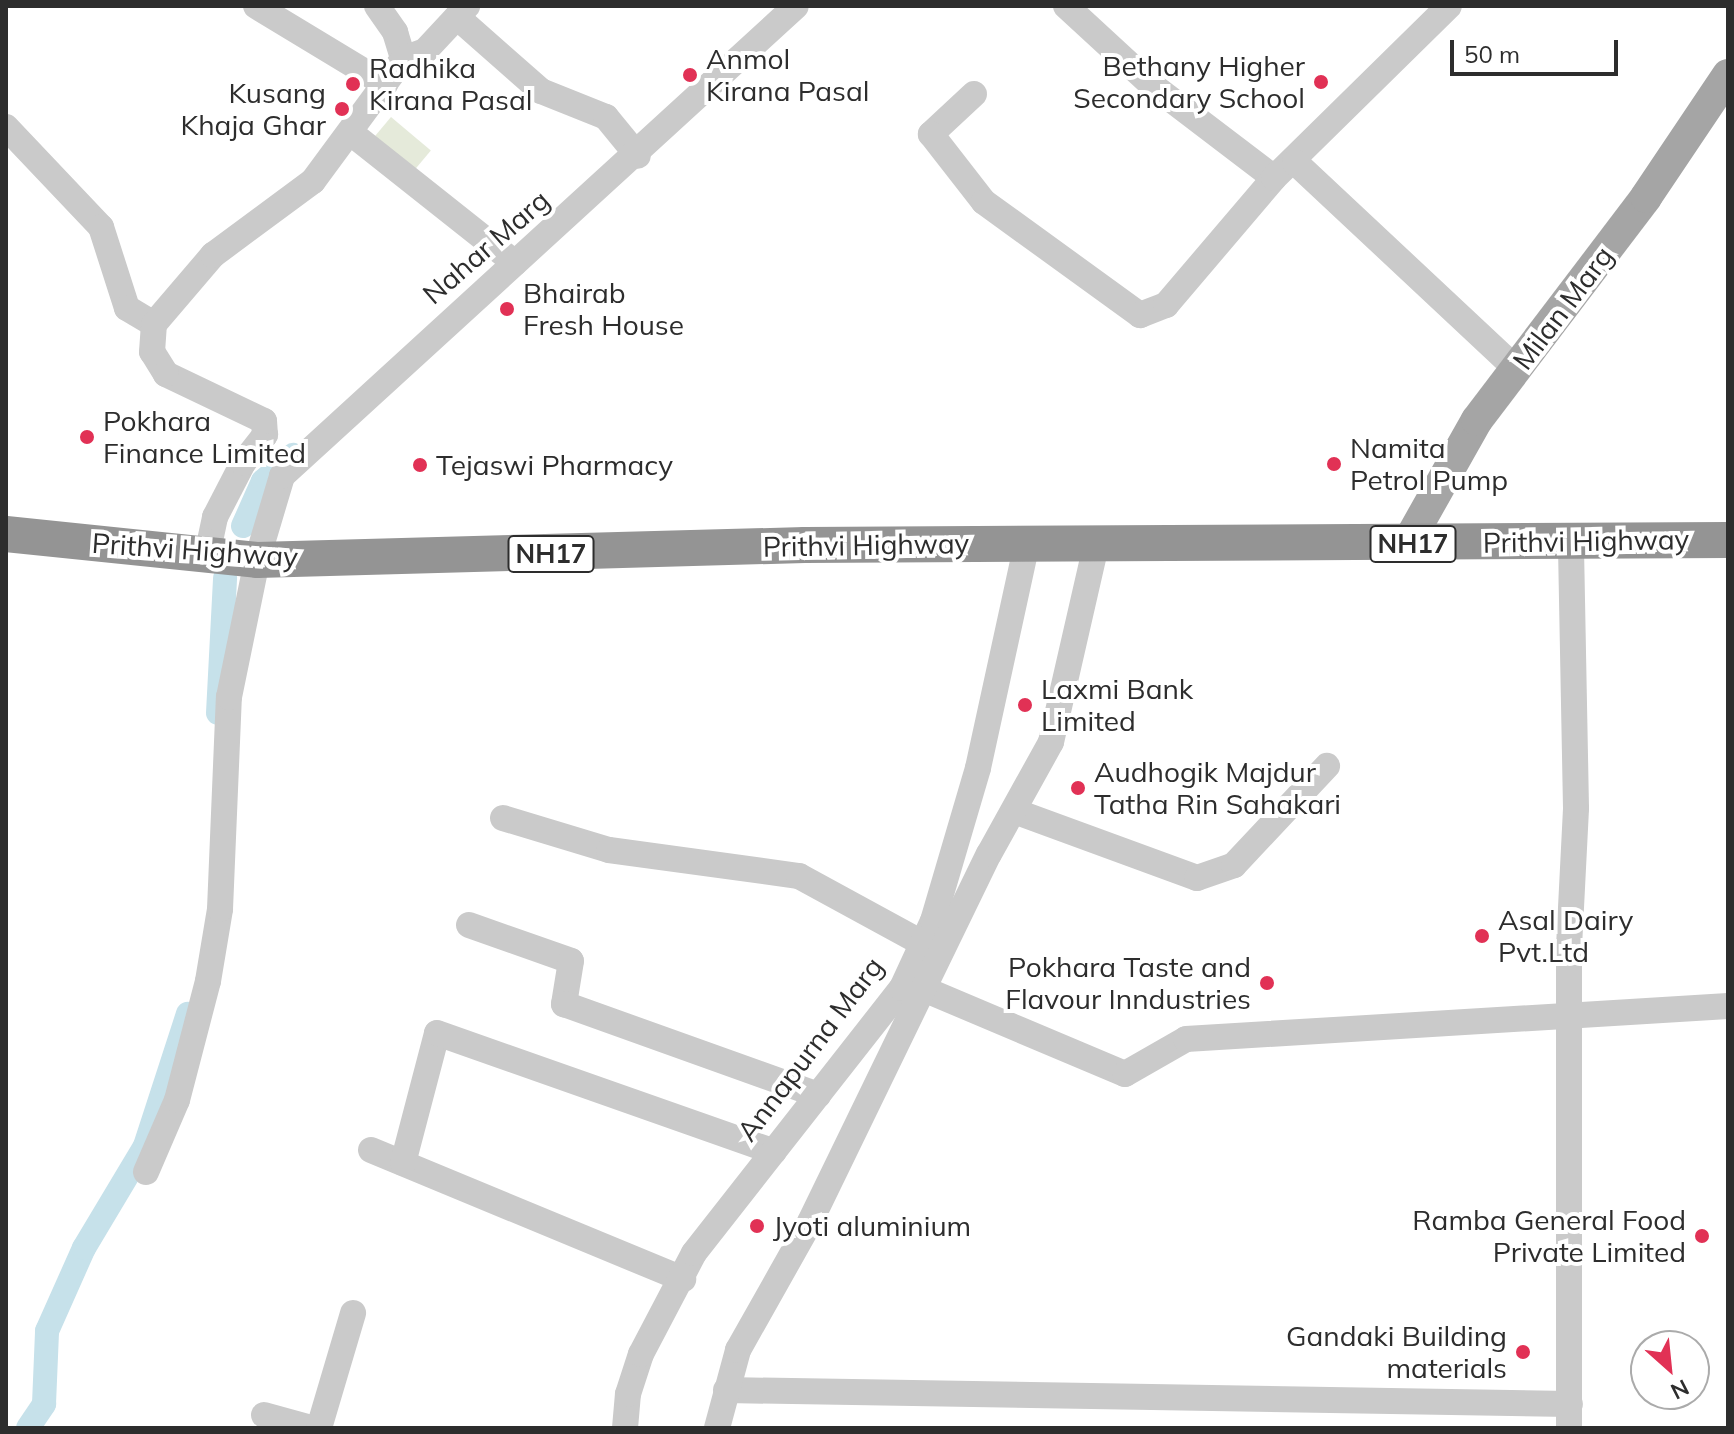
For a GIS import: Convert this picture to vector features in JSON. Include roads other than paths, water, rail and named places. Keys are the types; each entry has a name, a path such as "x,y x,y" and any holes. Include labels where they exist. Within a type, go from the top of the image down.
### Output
{"highway":[{"name":"Prithvi Highway","path":"6,534 257,560 1097,541 1407,544 1728,540"}],"main road":[{"name":"Milan Marg","path":"1407,544 1477,420 1646,197 1728,75"}],"street":[{"path":"256,6 385,84"},
{"path":"377,6 395,32 403,59"},
{"name":"Nahar Marg","path":"282,476 515,263 638,156 796,6"},
{"path":"1066,6 1152,85 1274,178"},
{"path":"974,94 931,134 984,202 1140,315 1166,305 1274,178 1295,162 1449,6"},
{"path":"207,555 215,517 265,435 264,421 166,374 152,352 154,324 213,255 313,181 403,59 425,51 462,12 541,91 606,117 638,156"},
{"path":"6,127 101,227 127,308 154,324"},
{"path":"351,133 515,263"},
{"path":"1295,162 1517,370"},
{"path":"146,1172 177,1100 208,981 220,909 229,697 257,560 282,476 235,480"},
{"path":"726,1390 1569,1416 1569,1018 1576,808 1571,540"},
{"path":"717,1428 738,1350 810,1222 1051,742 1097,541"},
{"name":"Annapurna Marg","path":"625,1428 628,1394 641,1354 694,1253 902,988 954,860 1027,543"},
{"path":"1014,811 1197,878 1234,865 1327,766"},
{"path":"503,818 609,850 799,876 922,943"},
{"path":"469,925 571,961 564,1004 818,1095"},
{"path":"926,990 1125,1074 1186,1039 1728,1006"},
{"path":"403,1163 437,1033 774,1152"},
{"path":"371,1150 683,1279"},
{"path":"319,1428 353,1313"},
{"path":"264,1415 311,1428"}],"waterway":[{"path":"243,526 263,481 293,455"},
{"path":"218,713 225,578"},
{"path":"28,1428 44,1404 47,1331 84,1248 145,1146 188,1014"}],"place":[{"name":"Anmol Kirana Pasal","path":"690,75"},
{"name":"Bethany Higher Secondary School","path":"1321,82"},
{"name":"Radhika Kirana Pasal","path":"353,84"},
{"name":"Kusang Khaja Ghar","path":"342,109"},
{"name":"Bhairab Fresh House","path":"507,309"},
{"name":"Pokhara Finance Limited","path":"87,437"},
{"name":"Namita Petrol Pump","path":"1334,464"},
{"name":"Tejaswi Pharmacy","path":"420,465"},
{"name":"Laxmi Bank Limited","path":"1025,705"},
{"name":"Audhogik Majdur Tatha Rin Sahakari","path":"1078,788"},
{"name":"Asal Dairy Pvt.Ltd","path":"1482,936"},
{"name":"Pokhara Taste and Flavour Inndustries","path":"1267,983"},
{"name":"Jyoti aluminium","path":"757,1226"},
{"name":"Ramba General Food Private Limited","path":"1702,1236"},
{"name":"Gandaki Building materials","path":"1523,1352"}]}
